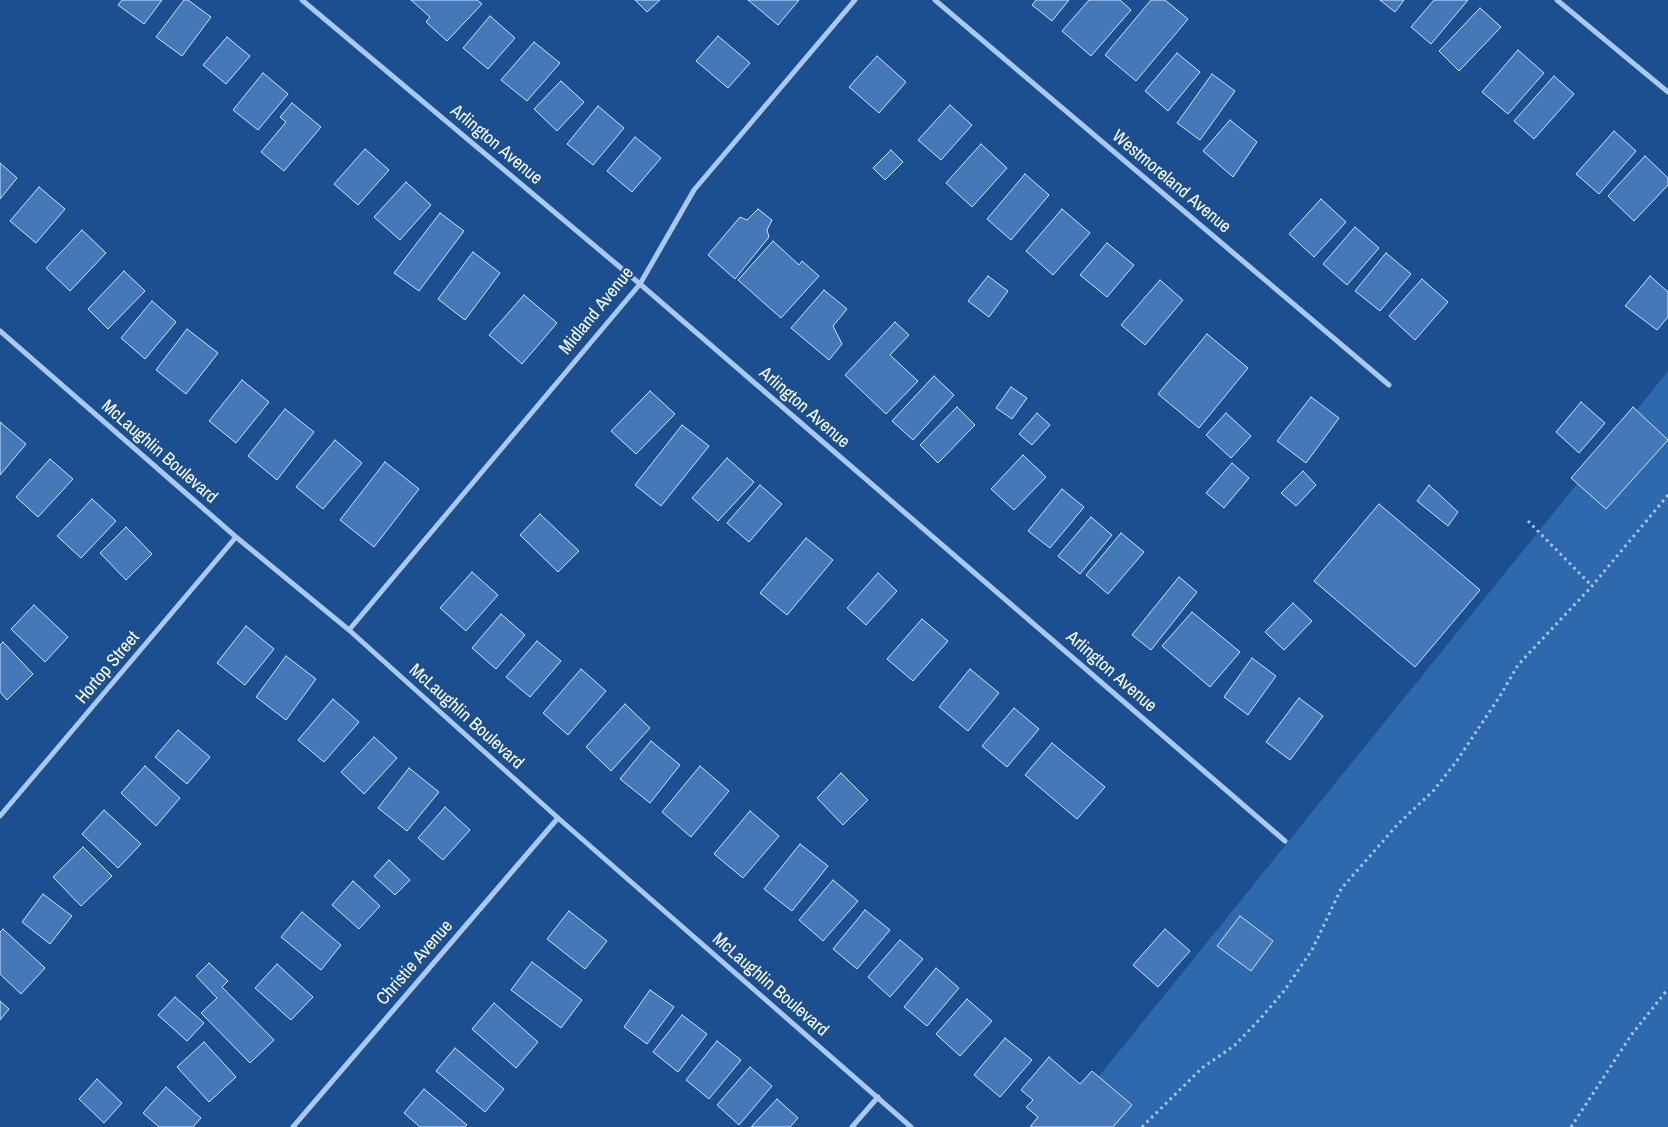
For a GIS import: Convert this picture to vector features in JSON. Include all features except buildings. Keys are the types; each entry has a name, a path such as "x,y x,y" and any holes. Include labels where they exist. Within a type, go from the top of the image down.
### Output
{"street":[{"name":"Arlington Avenue","path":"302,0 640,284 1285,841"},
{"name":"Midland Avenue","path":"348,630 640,284 694,190 854,0"},
{"name":"Westmoreland Avenue","path":"935,0 1389,385"},
{"path":"1557,0 1668,92"},
{"name":"McLaughlin Boulevard","path":"0,331 236,537 348,630 558,818 911,1127"},
{"name":"Hortop Street","path":"0,816 236,537"},
{"name":"Christie Avenue","path":"293,1127 558,818"},
{"path":"852,1127 878,1097"}],"path":[{"path":"1142,1127 1202,1068 1235,1045 1284,991 1312,950 1341,889 1398,824 1434,790 1456,762 1500,696 1518,665 1592,586 1668,495"},
{"path":"1528,521 1592,586"},
{"path":"1571,1127 1632,1034 1668,989"}],"shaded area":[{"path":"1668,371 1668,1127 1058,1127"}]}
